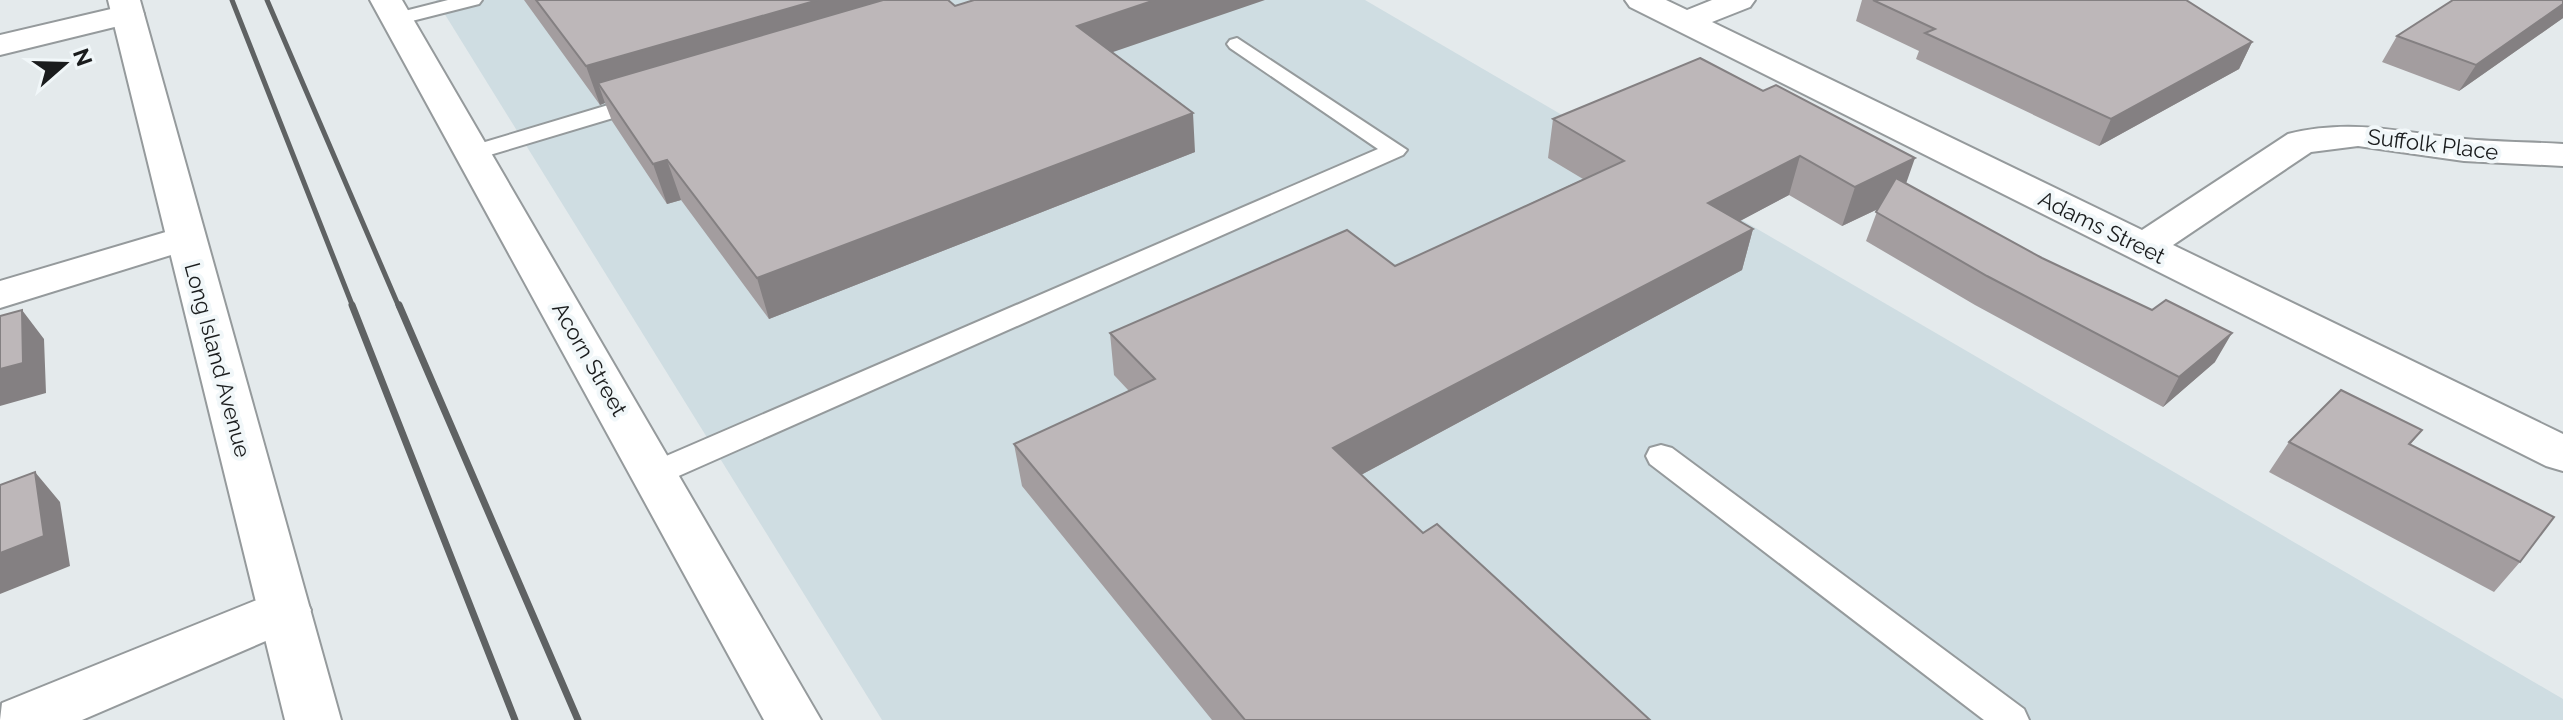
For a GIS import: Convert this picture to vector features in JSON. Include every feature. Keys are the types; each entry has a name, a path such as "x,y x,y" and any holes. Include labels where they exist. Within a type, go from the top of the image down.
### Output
{"street":[{"name":"Adams Street","path":"1641,0 2563,454"},
{"path":"1685,22 1739,0"},
{"path":"0,45 126,7"},
{"name":"Long Island Avenue","path":"126,7 313,720"},
{"name":"Acorn Street","path":"391,10 793,720"},
{"name":"Suffolk Place","path":"2144,247 2301,142 2358,135 2464,150 2563,155"},
{"path":"0,295 186,238"},
{"path":"22,720 284,610"}],"lane":[{"path":"391,10 472,0"},
{"path":"654,474 1395,150 1237,44"},
{"path":"473,153 668,94"},
{"path":"1661,456 2011,720"}],"shaded area":[{"path":"436,0 1365,0 2563,699 2563,720 882,720"}],"building":[{"path":"536,0 818,0 586,66"},
{"path":"883,0 948,0 955,6 974,0 1155,0 1077,26 1193,113 757,278 667,160 653,164 598,83"},
{"path":"1873,0 2186,0 2252,42 2111,119 1925,33 1935,29"},
{"path":"2453,0 2563,0 2563,4 2476,65 2397,36"},
{"path":"1700,58 1763,91 1776,85 1915,158 1855,187 1800,156 1708,203 1753,229 1333,448 1423,533 1437,524 1650,720 1245,720 1014,444 1155,379 1110,333 1347,230 1395,266 1624,161 1553,119"},
{"path":"1896,178 2042,258 2152,310 2166,300 2232,333 2179,377 1987,276 1876,212"},
{"path":"22,310 23,363 0,369 0,316"},
{"path":"2341,390 2422,430 2409,444 2554,517 2520,562 2289,442"},
{"path":"35,472 44,536 0,553 0,485"}],"railway":[{"path":"232,0 353,307"},
{"path":"267,0 399,307"},
{"path":"352,305 515,720"},
{"path":"399,305 578,720"}]}
